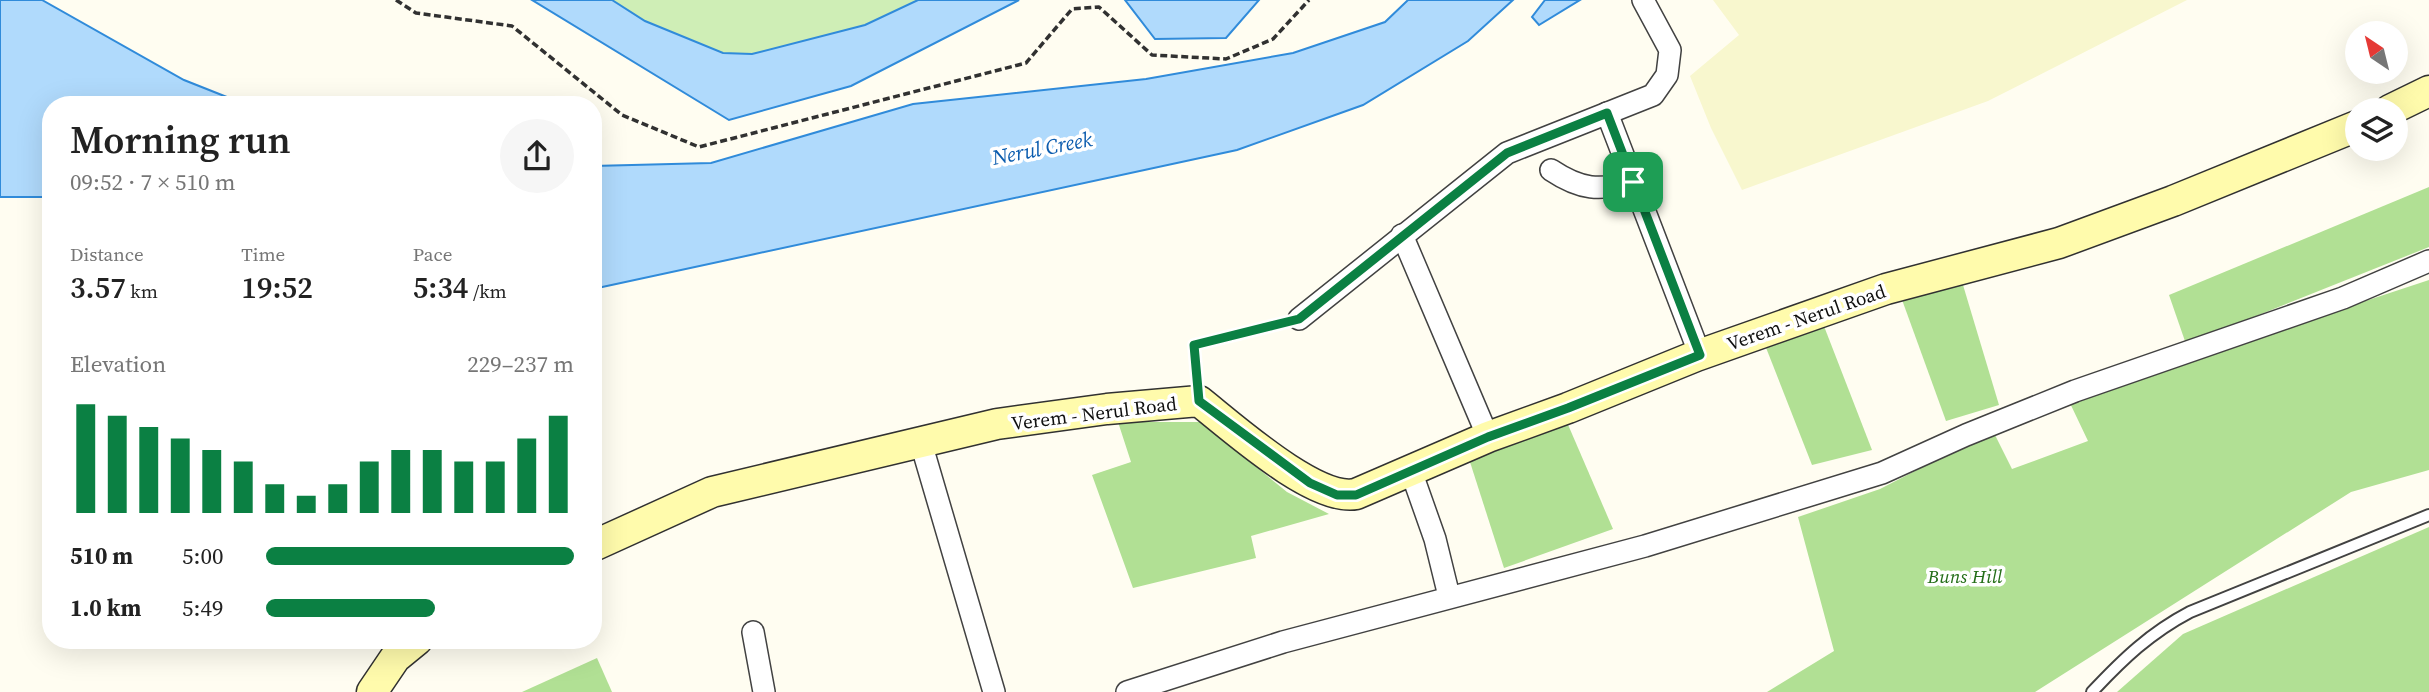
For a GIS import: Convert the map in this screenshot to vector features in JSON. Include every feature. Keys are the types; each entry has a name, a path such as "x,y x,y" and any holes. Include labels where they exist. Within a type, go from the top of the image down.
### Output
{"main road":[{"path":"2408,101 2429,91"},
{"name":"Verem - Nerul Road","path":"602,542 712,492 997,424 1107,409 1199,401 1298,476 1331,493 1356,495 1488,437 1700,355 1886,289 2059,243 2173,201 2345,131"},
{"path":"372,692 395,659 407,649"}],"street":[{"path":"1299,319 1402,234 1507,153 1653,95 1667,75 1670,50 1643,1"},
{"path":"1607,113 1700,355"},
{"path":"1551,170 1568,182 1590,188 1608,189 1633,182"},
{"path":"1402,234 1488,437"},
{"path":"1127,692 1283,642 1645,546 1882,473 1966,435 2075,391 2343,298 2429,261"},
{"path":"921,443 994,692"},
{"path":"1411,471 1435,539 1449,596"},
{"path":"752,632 764,692"}],"lane":[{"path":"2092,692 2126,656 2162,627 2181,617 2429,515"}],"path":[{"path":"396,0 416,13 512,26 599,96"},
{"path":"602,99 622,115 699,146 1026,62 1072,9 1099,7 1152,55 1226,59 1273,39 1309,0"},
{"path":"1199,401 1194,345 1299,319"}],"green space":[{"path":"612,0 918,0 865,25 752,54 723,53 645,21"},
{"path":"1713,0 2187,0 1988,101 1742,190 1711,128 1690,76 1739,35"},
{"path":"2429,187 2429,247 2186,344 2169,295"},
{"name":"Buns Hill","path":"2429,280 2429,470 2351,492 2035,692 1767,692 1834,651 1798,517 1880,489 1993,431 2012,469 2088,441 2068,399"},
{"path":"1963,285 1999,405 1946,421 1901,297"},
{"path":"1822,321 1872,450 1812,465 1763,340"},
{"path":"1566,420 1613,529 1504,568 1470,462"},
{"path":"1118,422 1201,422 1287,492 1329,514 1251,536 1256,558 1133,588 1092,475 1131,462"},
{"path":"2429,527 2429,692 2117,692 2183,634"},
{"path":"597,658 612,692 522,692"}],"water":[{"path":"0,0 42,0 184,80 224,96 42,96 42,197 0,197"},
{"path":"532,0 612,0 645,21 723,53 752,54 865,25 918,0 1019,0 851,86 729,120"},
{"path":"1125,0 1259,0 1226,38 1155,39"},
{"name":"Nerul Creek","path":"1408,0 1513,0 1468,41 1363,105 1237,150 602,287 602,166 711,163 913,104 1146,79 1293,53 1385,22"},
{"path":"1545,0 1580,0 1539,25 1532,17"}],"route":[{"path":"1607,113 1633,182 1700,355 1488,437 1361,493 1344,496 1325,491 1298,476 1199,401 1194,345 1299,319 1402,234 1507,153 1607,113"}]}
